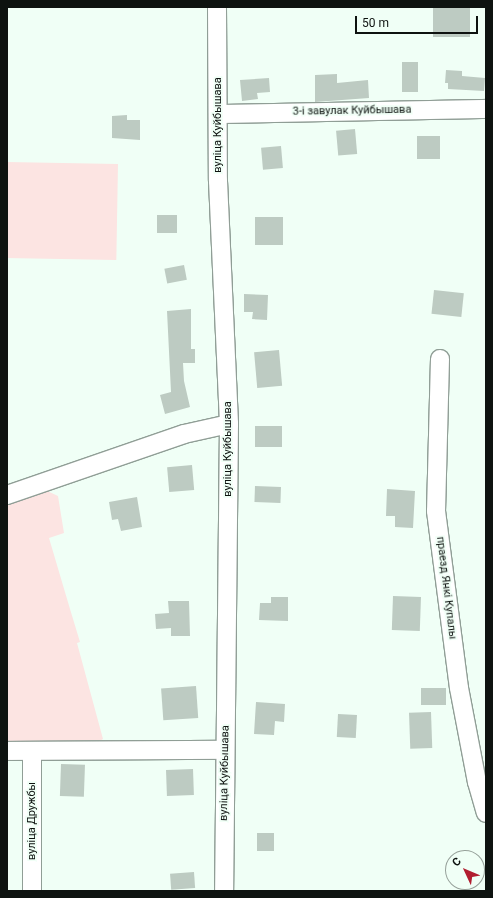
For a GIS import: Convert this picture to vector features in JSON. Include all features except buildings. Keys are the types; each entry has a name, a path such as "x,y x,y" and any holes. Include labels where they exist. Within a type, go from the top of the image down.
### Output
{"street":[{"name":"вуліца Куйбышава","path":"217,7 218,181 229,424 224,891"},
{"name":"3-і завулак Куйбышава","path":"218,114 486,109"},
{"name":"праезд Янкі Купалы","path":"440,359 436,511 459,688 477,782 486,813"},
{"path":"7,495 184,434 229,424"},
{"path":"7,751 225,750"},
{"name":"вуліца Дружбы","path":"32,751 32,891"}],"shaded area":[{"path":"7,162 118,164 116,260 7,258"},
{"path":"45,490 58,496 64,533 49,538 80,642 77,643 103,739 95,744 7,744 7,503"}]}
